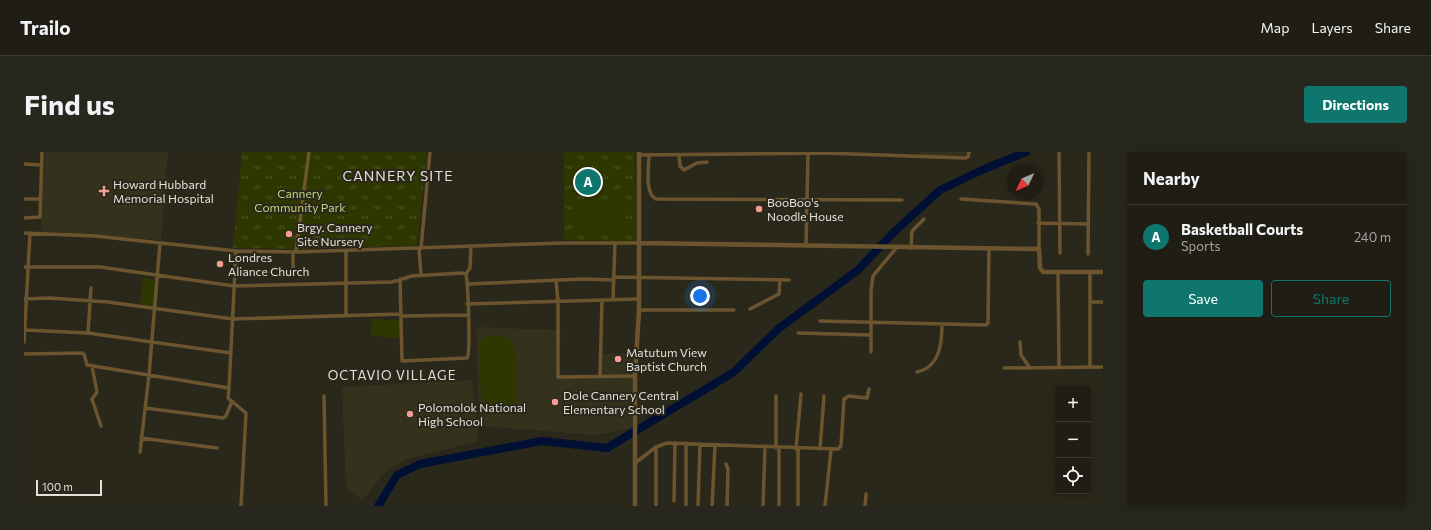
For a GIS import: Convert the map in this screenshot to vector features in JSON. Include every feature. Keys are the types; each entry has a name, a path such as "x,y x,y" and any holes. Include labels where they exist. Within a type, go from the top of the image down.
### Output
{"street":[{"path":"24,218 40,217 42,152"},
{"path":"293,274 294,252 309,152"},
{"path":"421,275 420,248 430,152"},
{"path":"635,506 635,376 640,279 639,154 848,153 916,154 965,158 968,157 970,152"},
{"path":"1059,152 1060,253"},
{"path":"1088,254 1089,152"},
{"path":"806,245 808,153"},
{"path":"649,155 649,186 652,195 656,199 902,200"},
{"path":"679,155 680,166 684,170 697,163 706,162"},
{"path":"24,164 42,165"},
{"path":"24,198 41,199"},
{"path":"961,199 1034,203 1039,209 1038,249 1041,270 1058,273 1103,272"},
{"path":"911,248 912,231 924,219"},
{"path":"1038,223 1088,224"},
{"path":"24,233 95,236 236,251 294,252 615,243 1038,249"},
{"path":"24,342 26,267 30,233"},
{"path":"140,452 149,375 156,276 160,243"},
{"path":"613,299 615,243"},
{"path":"400,279 402,361 467,358 470,355 468,284 466,274 470,268 470,246"},
{"path":"872,352 871,291 873,276 897,247"},
{"path":"820,321 872,324 988,324 989,248"},
{"path":"236,251 228,396 246,413 241,506"},
{"path":"346,251 346,316"},
{"path":"26,267 100,267 234,286 392,282 421,275 466,274"},
{"path":"1090,272 1090,367"},
{"path":"1058,273 1059,367"},
{"path":"468,284 614,278 789,280"},
{"path":"556,280 558,302 558,377 635,376"},
{"path":"750,309 778,294 780,280"},
{"path":"88,333 91,288"},
{"path":"25,299 90,300 233,320 346,316 468,315"},
{"path":"468,304 639,299"},
{"path":"600,376 602,300"},
{"path":"1090,302 1103,302"},
{"path":"639,310 734,310"},
{"path":"917,372 926,369 938,355 942,341 942,324"},
{"path":"24,330 88,333 231,353"},
{"path":"798,333 871,335"},
{"path":"1020,342 1021,355 1030,368"},
{"path":"24,354 83,353 85,364 92,366 229,388"},
{"path":"92,366 97,392 92,399 101,426"},
{"path":"1004,368 1103,367"},
{"path":"635,463 656,447 662,444 675,443 838,450 841,446 843,403 845,397 867,398 869,389"},
{"path":"798,506 797,449 802,394"},
{"path":"324,396 326,506"},
{"path":"776,396 779,506"},
{"path":"820,449 824,396"},
{"path":"145,408 222,418 226,416 232,401"},
{"path":"141,438 217,448"},
{"path":"674,501 675,443"},
{"path":"686,443 686,506"},
{"path":"698,506 700,444"},
{"path":"712,506 715,445"},
{"path":"656,447 656,506"},
{"path":"763,506 765,447"},
{"path":"825,506 831,450"},
{"path":"726,464 728,469 727,506"},
{"path":"865,506 866,494"}],"shaded area":[{"name":"Howard Hubbard Memorial Hospital","path":"45,152 168,152 161,240 41,231"},
{"path":"919,152 968,152 968,156 919,155"},
{"name":"Dole Cannery Central Elementary School","path":"476,327 561,330 557,378 633,378 632,428 596,435 480,426"},
{"path":"602,353 631,354 630,374 601,375"},
{"name":"Polomolok National High School","path":"472,380 479,441 407,459 385,472 363,500 346,488 342,387"}],"green space":[{"name":"Cannery Community Park","path":"242,152 427,152 417,245 293,249 233,248"},
{"path":"564,152 635,152 636,241 564,240"},
{"path":"577,173 600,173 600,187 577,187"},
{"path":"572,200 625,200 626,232 572,233"},
{"path":"143,278 156,280 153,306 140,304"},
{"path":"372,319 401,321 401,338 371,336"},
{"path":"489,335 500,336 508,339 513,346 515,353 518,372 518,406 514,412 509,415 498,414 492,411 483,402 481,397 479,350 482,340"}],"waterway":[{"path":"378,506 397,475 420,464 542,441 607,448 734,372 778,329 858,270 894,232 940,190 982,170 1026,152"}],"place":[{"name":"Basketball Courts","path":"588,182"},
{"name":"Howard Hubbard Memorial Hospital","path":"104,191"},
{"name":"BooBoo's Noodle House","path":"759,209"},
{"name":"Brgy. Cannery Site Nursery","path":"289,234"},
{"name":"Londres Aliance Church","path":"220,264"},
{"name":"Matutum View Baptist Church","path":"618,359"},
{"name":"Dole Cannery Central Elementary School","path":"555,402"},
{"name":"Polomolok National High School","path":"410,414"}],"district":[{"name":"CANNERY SITE","path":"398,175"},
{"name":"OCTAVIO VILLAGE","path":"392,375"}]}
